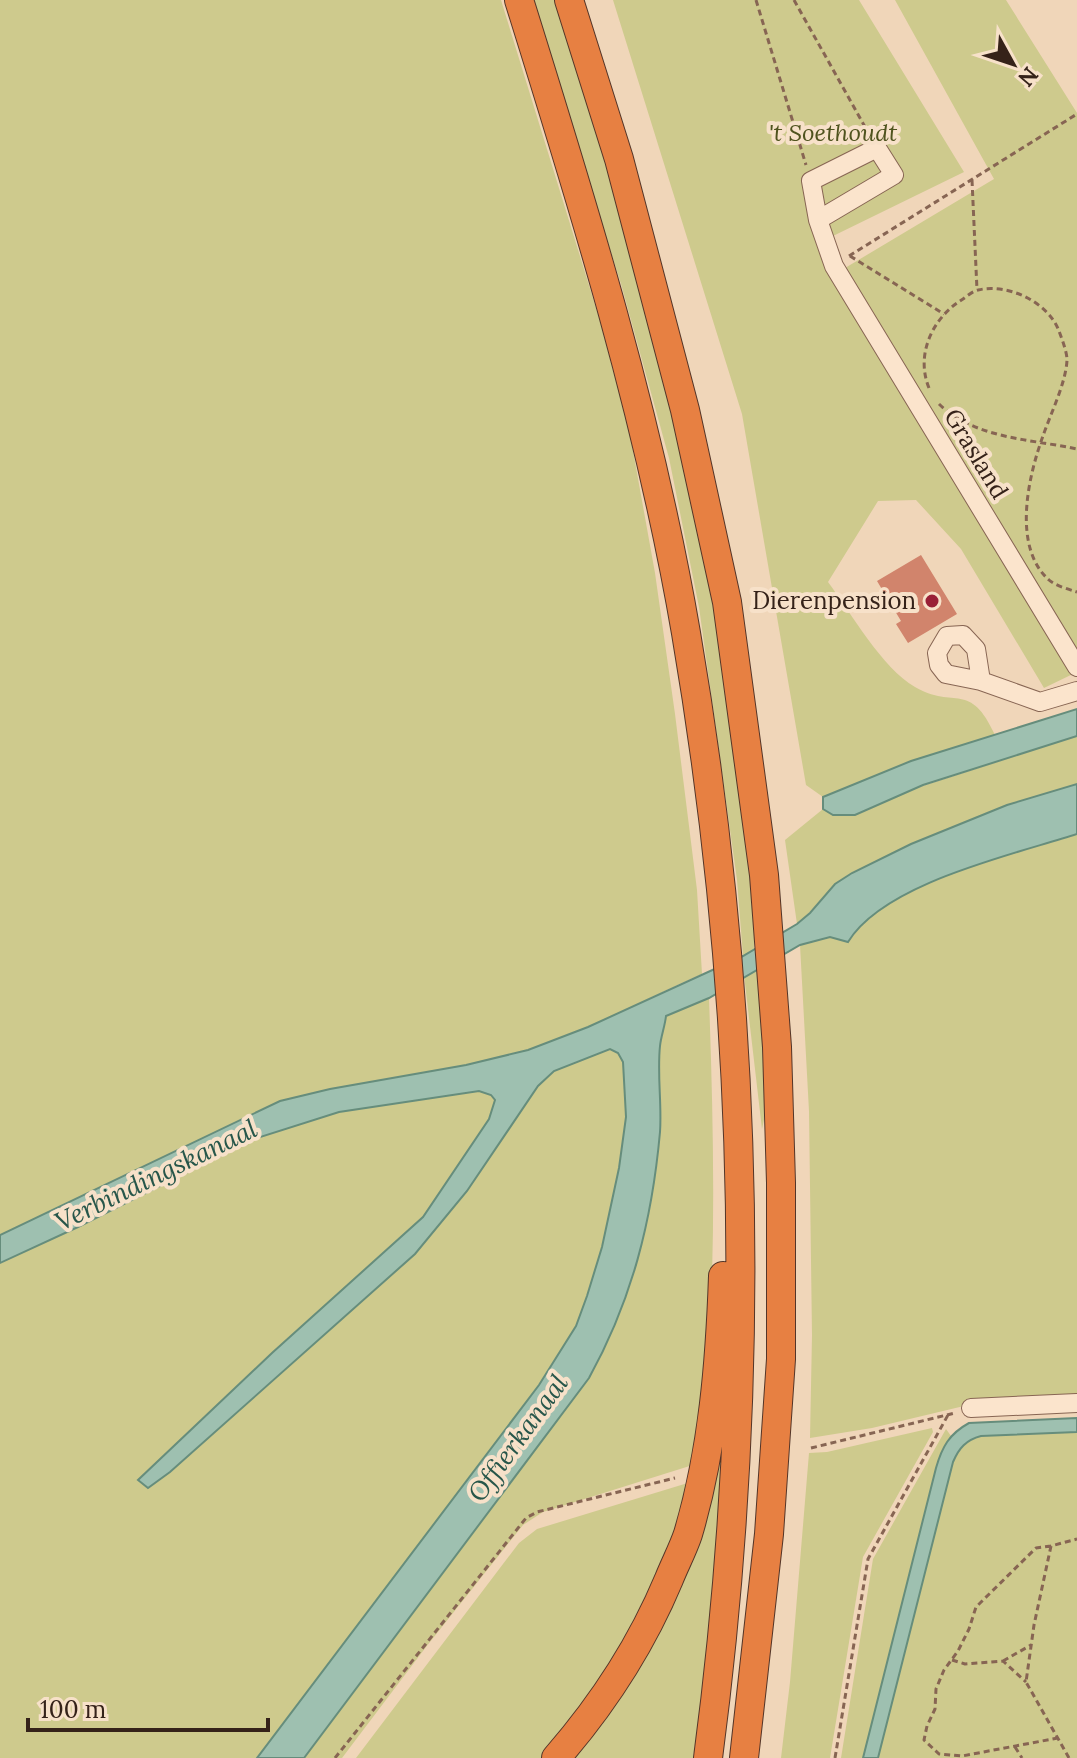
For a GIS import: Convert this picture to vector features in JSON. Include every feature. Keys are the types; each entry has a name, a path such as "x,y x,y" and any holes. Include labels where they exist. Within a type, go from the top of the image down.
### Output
{"highway":[{"path":"519,0 614,315 665,527 698,708 714,820 736,1063 742,1198 741,1368 726,1601 708,1758"},
{"path":"569,0 619,159 685,410 727,602 764,875 777,1047 781,1359 769,1534 744,1758"},
{"path":"556,1758 598,1708 654,1616 687,1537 700,1488 710,1435 721,1338 730,1117 736,1063"}],"street":[{"path":"811,181 877,148 894,175 818,220"},
{"name":"Grasland","path":"811,181 818,220 834,266 1077,667"},
{"path":"981,681 1040,702 1077,691"},
{"path":"971,1408 1077,1403"}],"path":[{"path":"756,0 811,181"},
{"path":"794,0 877,148"},
{"path":"834,266 1077,114"},
{"path":"972,180 977,290"},
{"path":"850,256 944,314"},
{"path":"1077,449 1041,441 1005,436 963,423 933,398 925,380 925,353 933,326 944,314 977,290 1021,294 1044,308 1058,328 1067,360 1060,390 1041,441 1026,508 1025,535 1036,561 1049,580 1077,592"},
{"path":"811,1448 948,1415 868,1559 835,1758"},
{"path":"335,1758 526,1518 537,1512 675,1478"},
{"path":"1058,1738 962,1756 939,1754 924,1740 935,1709 936,1689 969,1629 976,1607 1036,1548 1077,1539"},
{"path":"1026,1682 1051,1546"},
{"path":"952,1660 965,1664 1003,1661 1031,1645"},
{"path":"1003,1661 1026,1682 1069,1758"},
{"path":"1015,1747 1022,1758"}],"green space":[{"path":"0,0 501,0 600,321 630,434 655,573 675,714 697,890 702,974 594,1025 527,1050 280,1101 0,1235"},
{"path":"531,0 558,0 621,201 688,459 717,606 754,866 754,949 743,956 737,880 699,607 669,458 621,284"},
{"name":"'t Soethoudt","path":"613,0 859,0 964,172 833,236 845,268 994,179 895,0 1006,0 1077,113 1077,672 1044,688 961,549 916,500 878,501 828,582 879,654 903,678 929,693 969,702 986,718 995,735 911,761 823,797 806,785 742,414"},
{"path":"1077,736 1077,784 956,826 847,875 797,924 785,840 823,809 833,815"},
{"path":"1077,834 1077,1394 989,1400 872,1428 810,1438 809,1111 800,945 830,937 848,942 866,921 890,903 920,887 986,862"},
{"path":"766,965 765,1115 762,1129 744,975"},
{"path":"709,998 713,1256 708,1357 696,1464 543,1512 523,1525 342,1758 304,1758 589,1378 628,1289 652,1197 660,1132 659,1057 666,1016"},
{"path":"610,1049 618,1053 623,1061 626,1117 602,1247 576,1326 539,1385 257,1758 0,1758 0,1263 251,1140 339,1112 480,1091 495,1100 489,1119 423,1217 272,1353 139,1480 148,1488 170,1472 415,1254 467,1191 537,1086 554,1071"},
{"path":"728,1387 705,1680 693,1758 573,1758 630,1682"},
{"path":"932,1428 933,1432 863,1557 830,1758 781,1758 809,1453 827,1452"},
{"path":"946,1429 951,1436 936,1468 863,1758 841,1758 873,1559"},
{"path":"1077,1432 1077,1758 878,1758 953,1462 958,1453 967,1442 981,1436"},
{"path":"691,1482 656,1596 549,1758 356,1758 519,1543 537,1529"}],"water":[{"path":"1077,709 1077,736 923,785 855,815 833,815 823,809 823,797 911,761"},
{"path":"1077,784 1077,834 985,862 919,887 866,921 848,942 830,937 800,945 709,998 666,1016 659,1057 660,1132 652,1197 628,1289 589,1378 304,1758 257,1758 539,1385 576,1326 602,1247 619,1168 626,1117 623,1062 618,1053 610,1049 554,1071 538,1086 467,1191 415,1254 170,1472 148,1488 138,1480 272,1353 423,1217 489,1119 495,1100 479,1091 339,1112 251,1140 0,1263 0,1235 280,1101 466,1065 528,1050 588,1027 743,956 797,924 835,884 852,873 911,844 1007,805"},
{"path":"1077,1418 1077,1432 981,1436 967,1442 958,1453 953,1462 878,1758 863,1758 936,1468 947,1442 969,1423"}],"building":[{"name":"Dierenpension","path":"921,555 957,614 908,643 896,624 901,621 877,581"}],"place":[{"name":"Dierenpension","path":"932,601"}],"water label":[{"name":"Verbindingskanaal","path":"156,1175"},
{"name":"Offierkanaal","path":"518,1438"}]}
